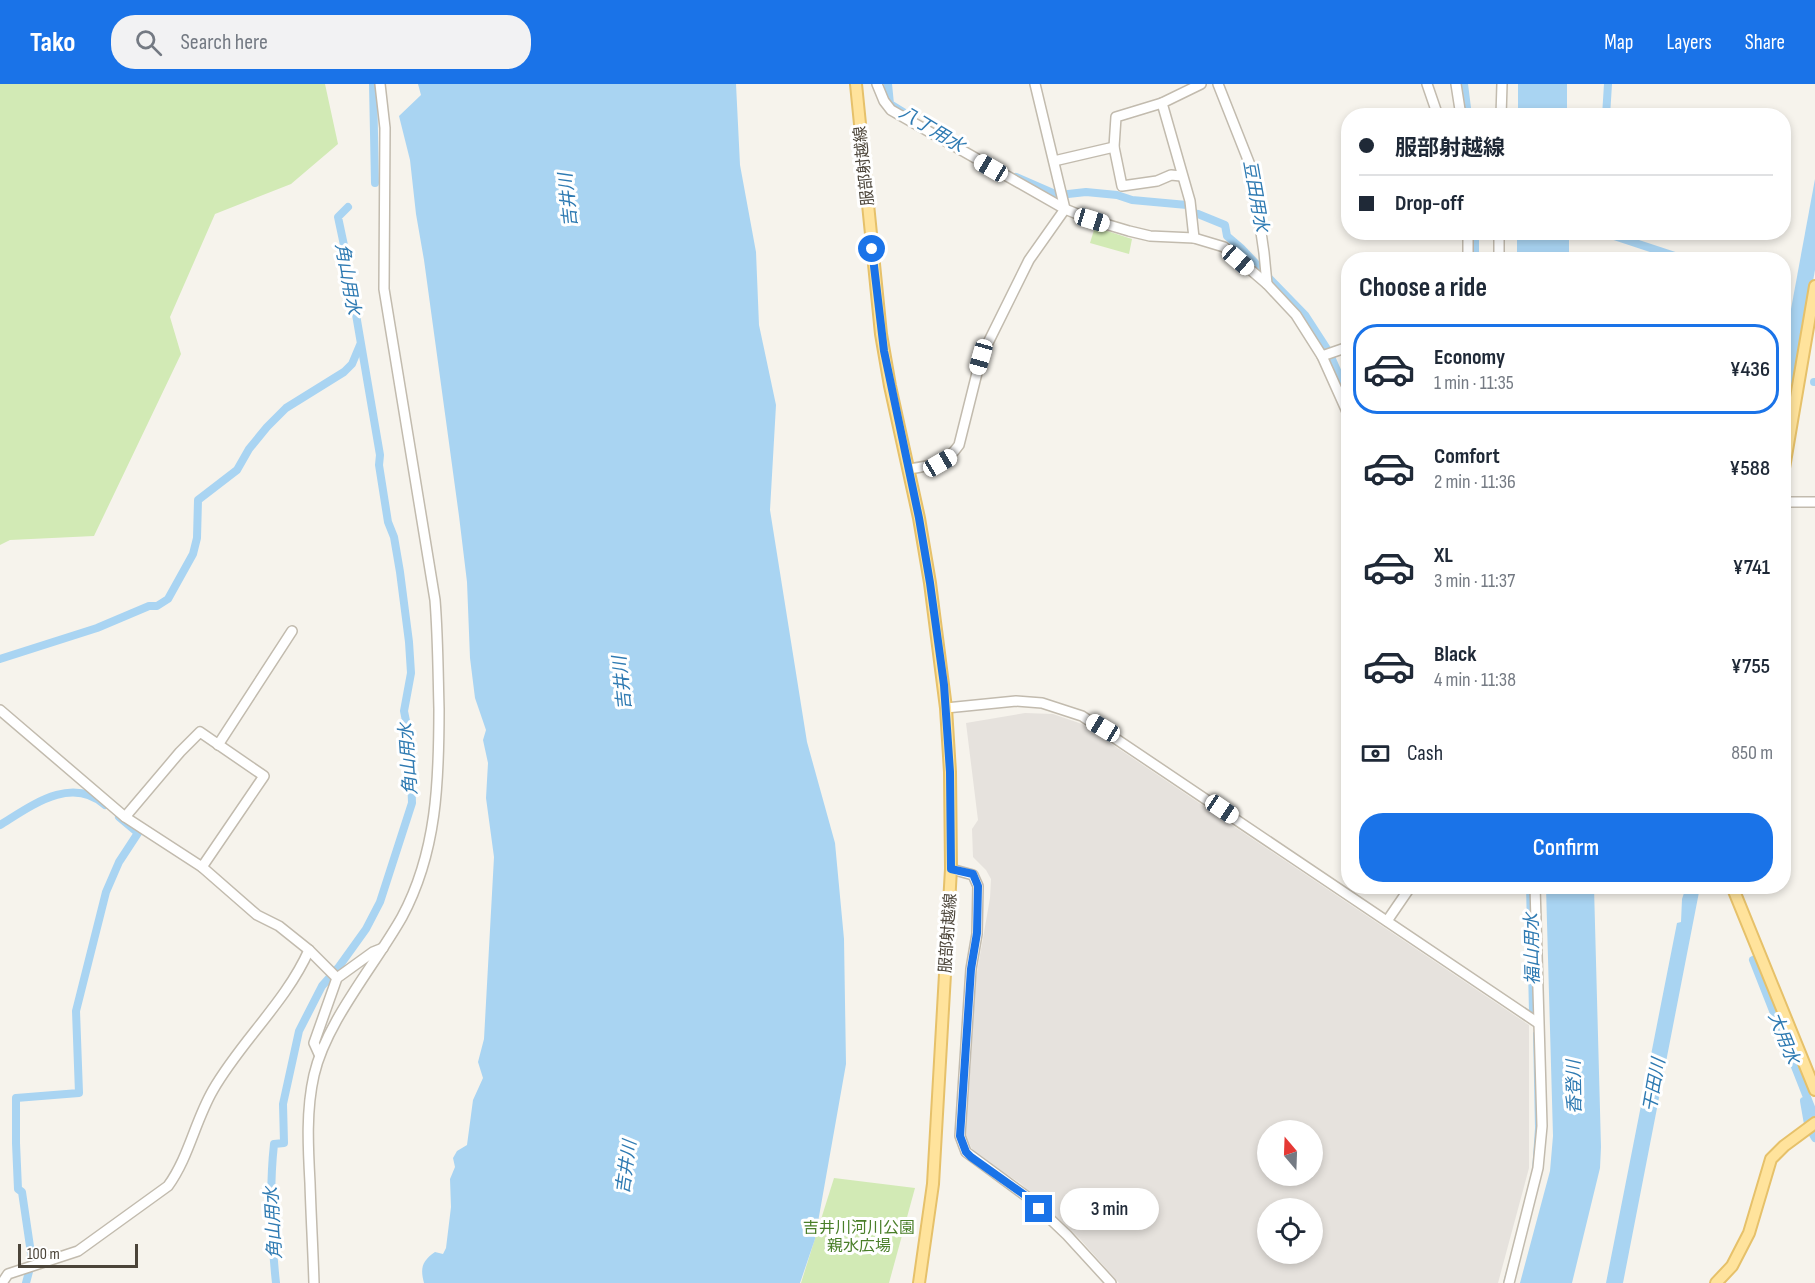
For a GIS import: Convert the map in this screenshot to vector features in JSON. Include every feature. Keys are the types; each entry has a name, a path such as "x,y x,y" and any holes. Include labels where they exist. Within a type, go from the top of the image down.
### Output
{"main road":[{"name":"服部射越線","path":"856,84 861,156 881,334 930,583 946,708 950,772 951,869 933,1184 919,1283"},
{"path":"1791,427 1815,285"},
{"path":"1735,894 1815,1090"},
{"path":"1716,1283 1732,1266 1749,1233 1771,1159 1784,1146 1815,1123"}],"street":[{"path":"314,1283 309,1098 320,1054 333,1027 384,948 403,915 420,878 436,804 439,754 438,640 435,600 384,289 385,128 380,84"},
{"path":"877,84 891,110 1065,209 1092,220 1150,236 1194,238 1224,247 1267,284 1296,315 1322,356 1341,398"},
{"path":"909,469 940,463 952,456 959,445 981,357 1029,260 1065,209 1035,84"},
{"path":"1181,176 1171,175 1156,181 1122,186 1114,147 1116,117 1162,103 1201,84"},
{"path":"1218,84 1252,170 1267,284"},
{"path":"1427,84 1435,108"},
{"path":"1456,84 1460,108"},
{"path":"1502,84 1502,108"},
{"path":"1162,103 1190,201 1194,238"},
{"path":"1054,161 1114,147"},
{"path":"1322,356 1341,349"},
{"path":"1791,502 1815,502"},
{"path":"218,745 292,631"},
{"path":"946,708 1024,702 1042,703 1082,716 1341,890"},
{"path":"0,710 125,818 202,867 257,915 279,926 309,950 337,978"},
{"path":"125,818 180,752 200,732 264,776 202,867"},
{"path":"951,869 973,874 978,886 977,933 971,969 960,1136 962,1145 971,1157 1026,1196 1067,1235 1111,1283"},
{"path":"1347,894 1538,1023"},
{"path":"1387,921 1406,894"},
{"path":"1509,1283 1538,1168 1542,1126 1535,894"},
{"path":"320,1054 314,1043 337,978 373,952 384,948"},
{"path":"2,1283 8,1274 78,1251 168,1186 178,1172 213,1090 229,1065 300,971 309,950"}],"shaded area":[{"path":"1025,713 1053,714 1082,724 1529,1025 1529,1168 1498,1283 1119,1283 1079,1238 1020,1183 976,1155 966,1136 976,978 990,898 991,879 986,870 973,857 972,829 978,820 966,723"}],"green space":[{"path":"0,84 325,84 338,144 291,184 215,214 170,317 181,354 94,536 10,540 0,545"},
{"path":"1095,227 1132,239 1129,254 1090,243"},
{"name":"吉井川河川公園 親水広場","path":"834,1178 915,1188 889,1283 801,1283"}],"water":[{"name":"吉井川","path":"418,84 736,84 740,165 756,252 759,325 776,405 770,510 807,742 835,843 844,939 846,1064 815,1239 800,1283 424,1283 422,1269 425,1262 435,1252 443,1254 446,1248 451,1207 450,1179 455,1167 453,1158 457,1151 467,1145 473,1100 483,1078 478,1062 484,1039 494,857 486,798 488,763 483,740 486,730 475,698 470,658 467,582 459,516 410,160 399,116 421,95"},
{"path":"1518,84 1567,84 1567,108 1518,108"},
{"path":"1815,179 1815,270 1791,404 1791,309"},
{"path":"1517,240 1569,240 1569,252 1517,252"},
{"name":"香登川","path":"1546,894 1594,894 1600,1168 1572,1283 1520,1283 1550,1171 1553,1136"},
{"name":"干田川","path":"1684,894 1699,894 1623,1283 1606,1283 1677,923 1681,922"}],"waterway":[{"name":"角山用水","path":"373,84 375,183"},
{"name":"八丁用水","path":"888,84 890,104 911,117"},
{"name":"大用水","path":"1464,84 1467,108"},
{"path":"1606,108 1608,84"},
{"name":"八丁用水","path":"1016,177 1055,194"},
{"name":"八丁用水","path":"1068,194 1086,192 1117,195 1132,200 1187,205"},
{"name":"角山用水","path":"276,1283 271,1213 274,1144 284,1143 283,1104 299,1031 322,986 366,929 380,902 412,803 410,741 404,711 411,673 409,642 400,572 394,537 388,522 379,465 380,455 338,217 348,207"},
{"name":"八丁用水","path":"1198,214 1225,225 1227,236 1262,270"},
{"name":"大用水","path":"1475,240 1475,252"},
{"path":"1626,240 1663,252"},
{"name":"八丁用水","path":"1268,277 1305,315 1327,349"},
{"path":"0,659 97,628 149,606 157,606 168,599 193,554 197,538 198,500 237,470 249,449 286,408 344,372 352,364 360,345"},
{"name":"八丁用水","path":"1332,359 1341,379"},
{"path":"0,825 38,802 65,793 92,796 105,805"},
{"path":"26,1283 32,1260 22,1192 18,1189 16,1098 79,1093 76,1011 106,892 119,862 138,833 119,817"},
{"name":"福山用水","path":"1530,894 1533,1012"},
{"name":"大用水","path":"1753,960 1814,1115"},
{"path":"1533,1171 1536,1128 1534,1033"},
{"path":"1804,1101 1808,1124"},
{"path":"1811,1131 1815,1138"},
{"path":"1504,1283 1514,1246"}],"route":[{"path":"872,249 881,334 919,518 944,685 950,772 951,869 973,874 978,886 977,933 971,969 960,1136 962,1145 971,1157 1026,1196 1039,1209"}],"water label":[{"name":"豆田用水","path":"1256,196"}]}
